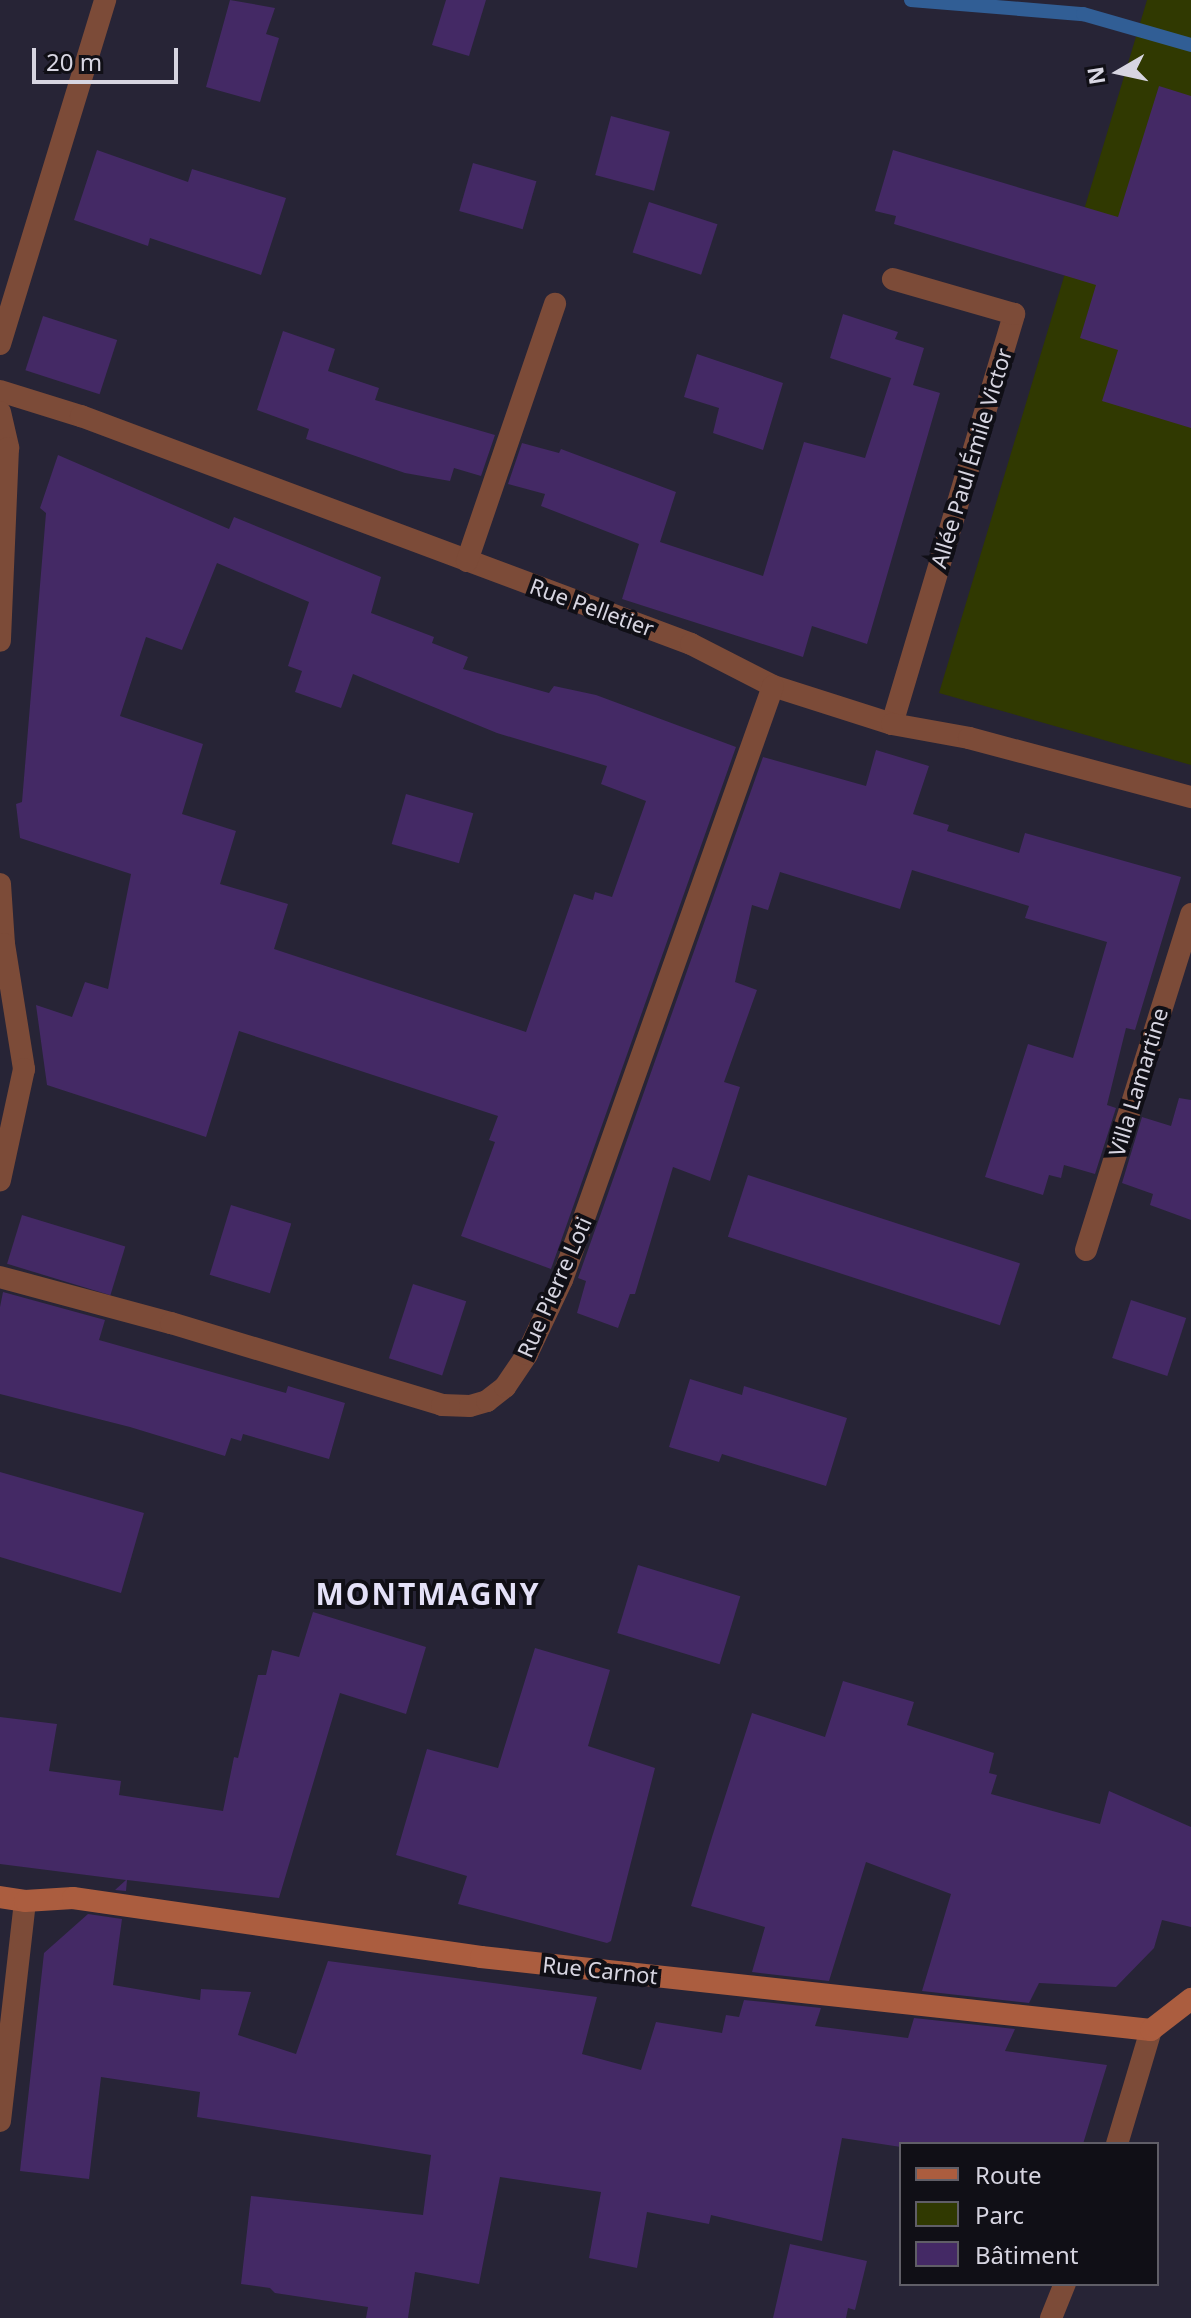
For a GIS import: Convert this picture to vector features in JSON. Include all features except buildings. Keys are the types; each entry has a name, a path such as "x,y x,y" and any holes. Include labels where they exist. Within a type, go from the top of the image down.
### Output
{"main road":[{"name":"Rue Carnot","path":"0,1897 25,1901 73,1898 481,1957 1151,2030"},
{"path":"1151,2030 1191,1999"}],"street":[{"path":"0,344 105,0"},
{"name":"Allée Paul Émile Victor","path":"892,724 1014,314 893,279"},
{"path":"467,561 555,304"},
{"name":"Rue Pelletier","path":"0,391 81,416 691,644 773,686 892,724 969,738 1191,797"},
{"path":"0,412 8,448 0,641"},
{"name":"Rue Pierre Loti","path":"0,1277 442,1405 470,1406 487,1401 505,1387 527,1354 562,1280 773,686"},
{"path":"0,884 4,944 24,1069 0,1180"},
{"name":"Villa Lamartine","path":"1086,1250 1191,914"},
{"path":"0,2121 25,1901"},
{"path":"1118,2142 1151,2030"},
{"path":"1051,2318 1064,2286"}],"green space":[{"path":"1147,0 1191,0 1191,765 939,693"}],"waterway":[{"path":"911,0 1083,14 1191,45"}],"district":[{"name":"MONTMAGNY","path":"428,1594"}]}
